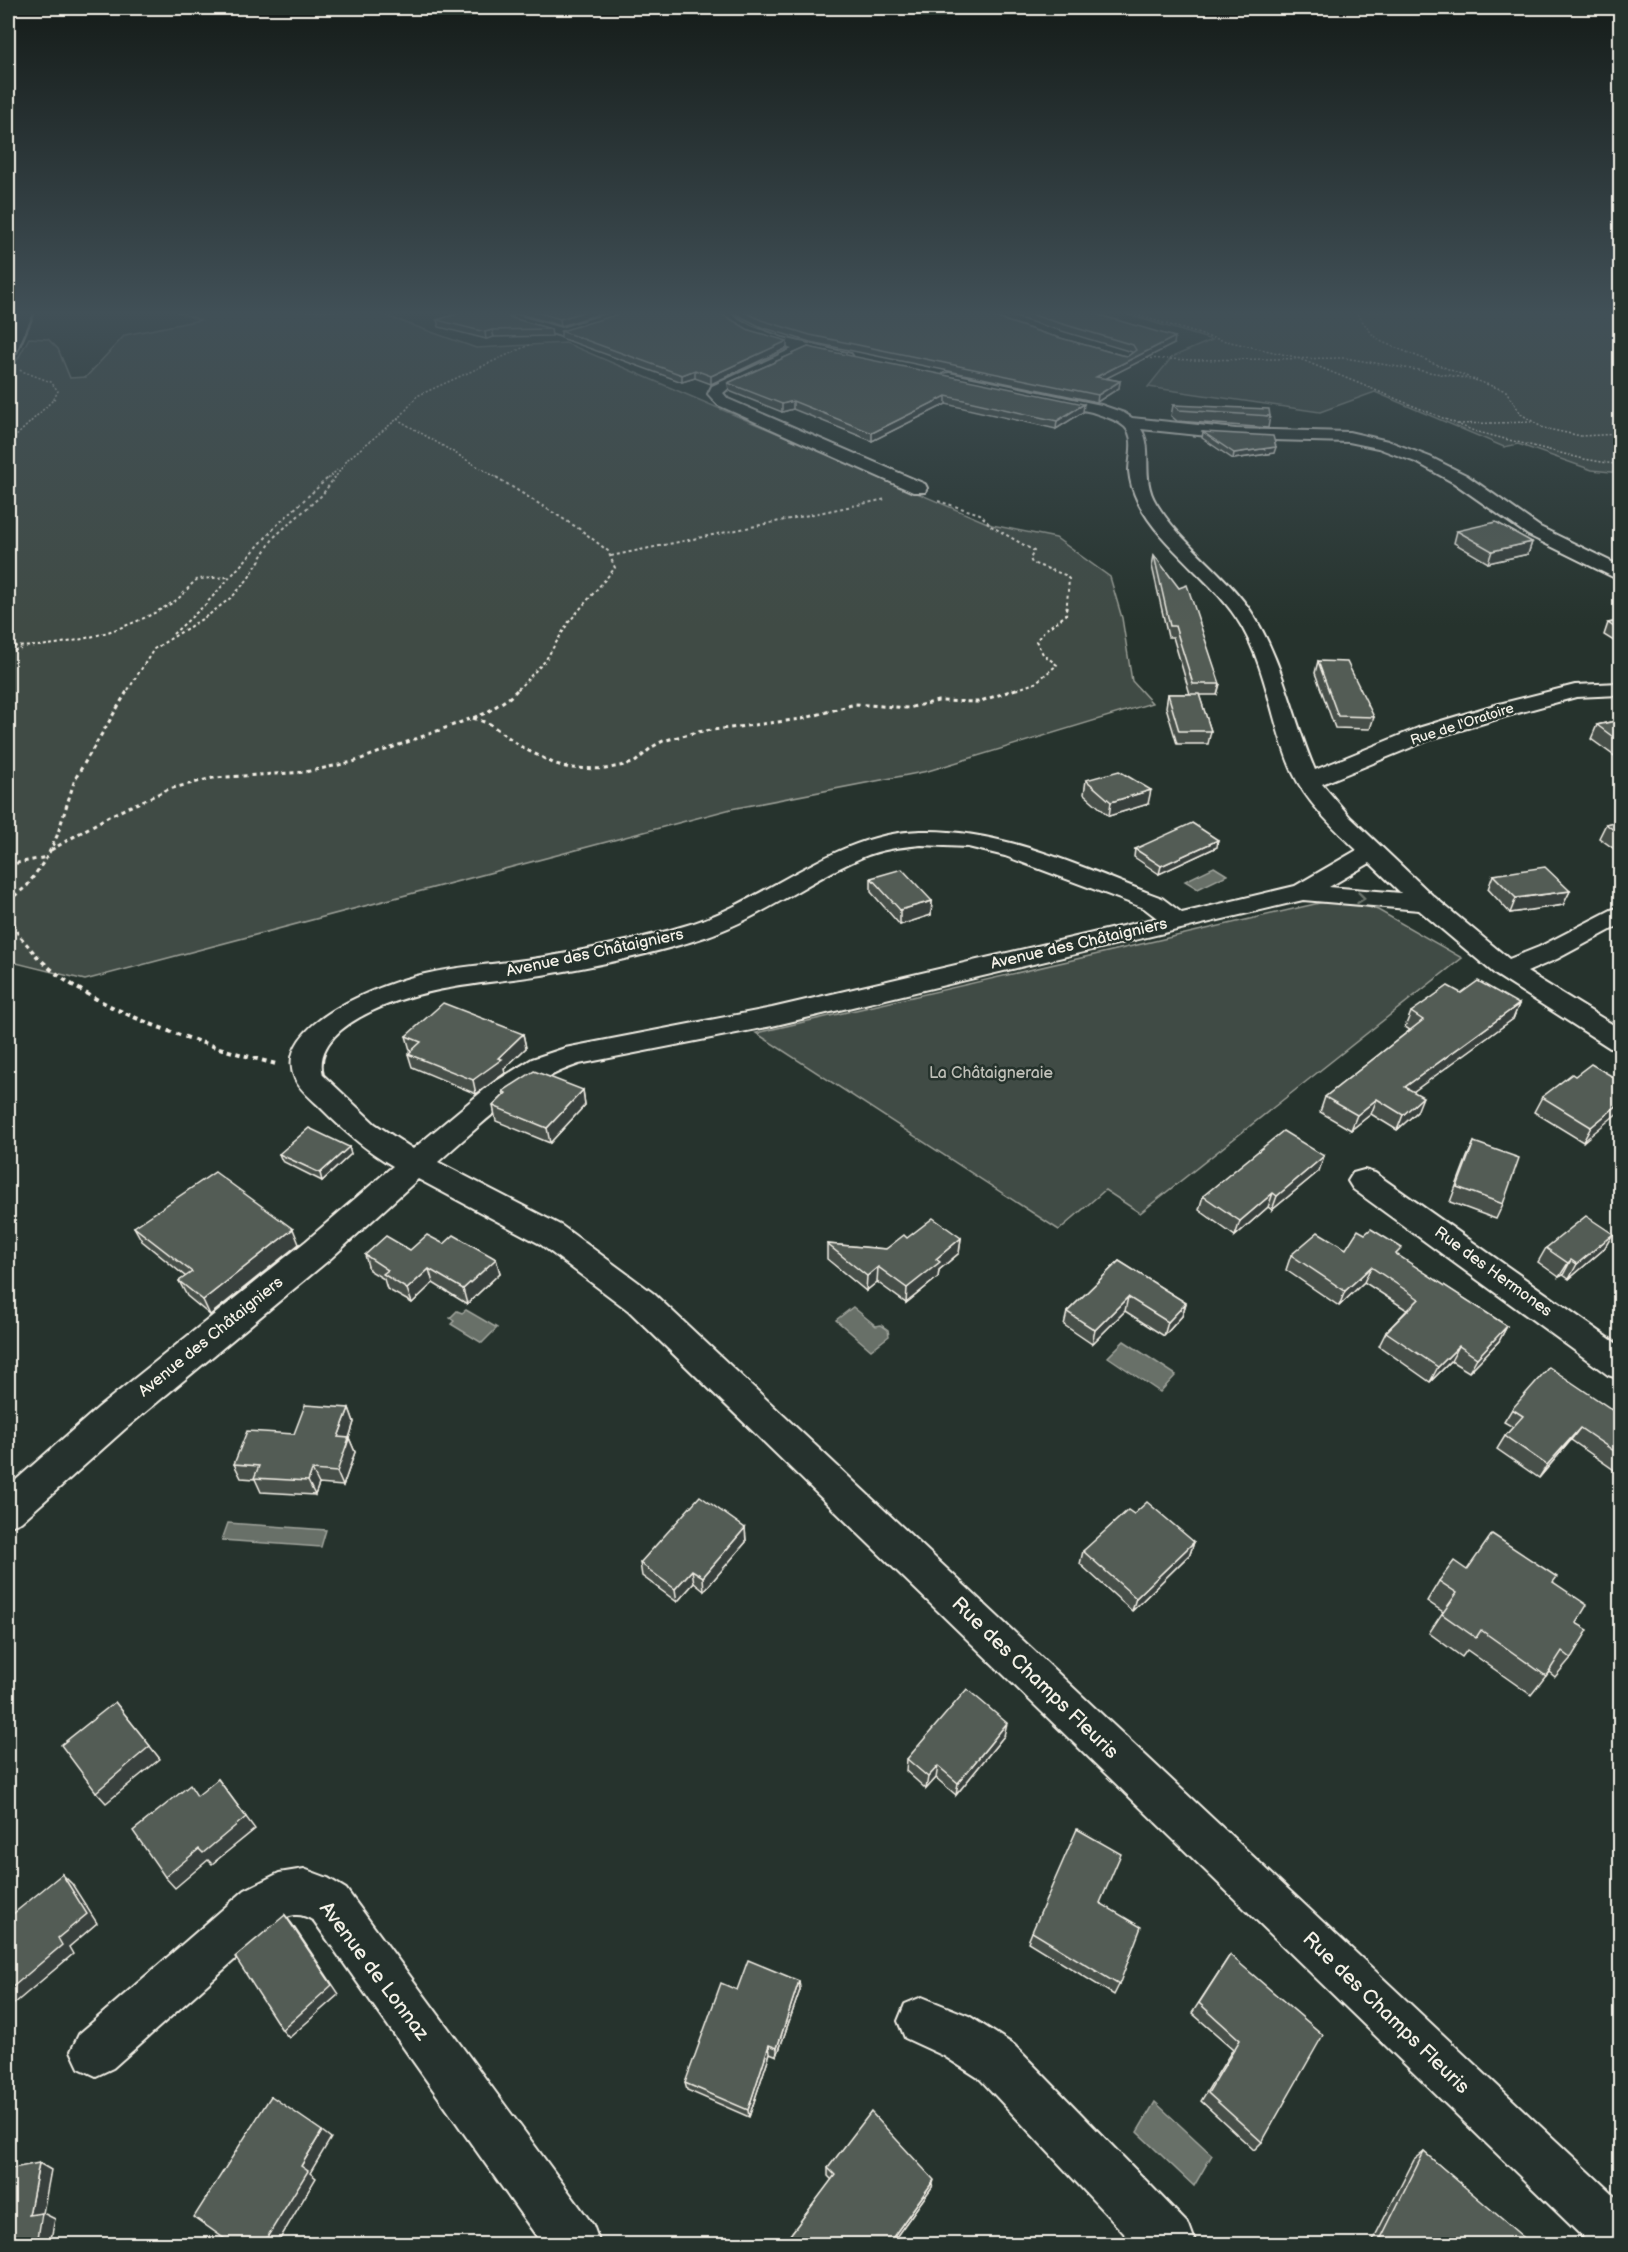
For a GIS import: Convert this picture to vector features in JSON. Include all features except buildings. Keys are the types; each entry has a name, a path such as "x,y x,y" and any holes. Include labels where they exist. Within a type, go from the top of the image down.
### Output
{"street":[{"path":"754,416 914,490"},
{"path":"1120,416 1131,423 1227,433 1349,437 1382,444 1424,460 1460,479 1534,531 1620,573"},
{"path":"1131,423 1138,437 1139,479 1146,500 1170,532 1227,591 1252,628 1309,781 1327,806 1425,903 1470,942 1573,1014 1620,1041"},
{"name":"Rue de l'Oratoire","path":"1309,781 1426,733 1499,711 1575,691 1620,689"},
{"name":"Avenue des Châtaigniers","path":"306,1066 306,1055 320,1032 345,1013 381,996 427,982 532,968 676,937 736,914 856,851 898,840 921,838 968,840 1012,850 1152,903 1176,921"},
{"name":"Avenue des Châtaigniers","path":"8,1510 112,1418 302,1263 415,1164 513,1083 558,1060 592,1051 761,1020 1303,892 1372,851"},
{"name":"Avenue des Châtaigniers","path":"1303,892 1425,903"},
{"path":"1507,970 1548,953 1620,915"},
{"path":"306,1066 309,1077 345,1115 387,1149 415,1164"},
{"name":"Rue des Champs Fleuris","path":"415,1164 519,1216 551,1235 604,1272 641,1302 1620,2237"},
{"name":"Rue des Hermones","path":"1365,1181 1620,1365"},
{"name":"Avenue de Lonnaz","path":"96,2051 261,1906 279,1894 298,1891 316,1894 330,1905 574,2244"},
{"path":"922,2021 949,2031 975,2045 997,2062 1170,2244"}],"path":[{"path":"8,444 37,416"},
{"path":"8,901 27,886 51,850 75,779 147,657 198,612 277,525 355,452 400,416"},
{"path":"1436,416 1454,424 1584,459 1620,465"},
{"path":"1524,416 1531,422"},
{"path":"51,850 132,802 174,786 215,778 296,773 338,766 473,718 486,713 510,697 545,661 568,623 612,573 615,568 611,556 581,530 542,504 397,419"},
{"path":"1454,424 1531,422 1561,433 1592,436 1620,434"},
{"path":"166,641 234,596 248,579 274,537 322,495 342,466"},
{"path":"473,718 490,724 523,748 554,763 569,768 605,769 634,763 652,747 678,736 802,719 855,704 901,708 938,700 978,702 1035,683 1055,669 1057,665 1043,654 1036,641 1045,630 1066,615 1069,579 1065,575 1032,563 1030,559 1034,551 991,526 980,514 914,490 611,556"},
{"path":"8,652 122,626 177,600 198,579 230,577"},
{"path":"8,646 33,646"},
{"path":"8,865 47,857"},
{"path":"8,908 20,937 41,960 57,975 98,1001 256,1059 288,1066 306,1066"}],"green space":[{"path":"8,416 737,416 992,525 1056,538 1110,577 1122,618 1132,681 1152,703 928,771 731,809 85,980 8,961"},
{"path":"1432,416 1620,416 1620,473 1592,470 1518,444 1504,447"},
{"name":"La Châtaigneraie","path":"1328,901 1362,905 1378,910 1462,958 1140,1213 1105,1190 1059,1230 756,1033"}],"shaded area":[{"path":"1214,867 1227,875 1198,889 1185,881"},
{"path":"853,1307 876,1326 881,1325 888,1330 889,1336 871,1350 836,1320"},
{"path":"466,1310 497,1328 482,1343 451,1324 454,1321 450,1318 457,1311 462,1313"},
{"path":"1124,1341 1176,1375 1160,1392 1108,1357"},
{"path":"228,1523 326,1530 321,1547 222,1540"},
{"path":"1155,2102 1212,2155 1194,2186 1137,2132"}]}
